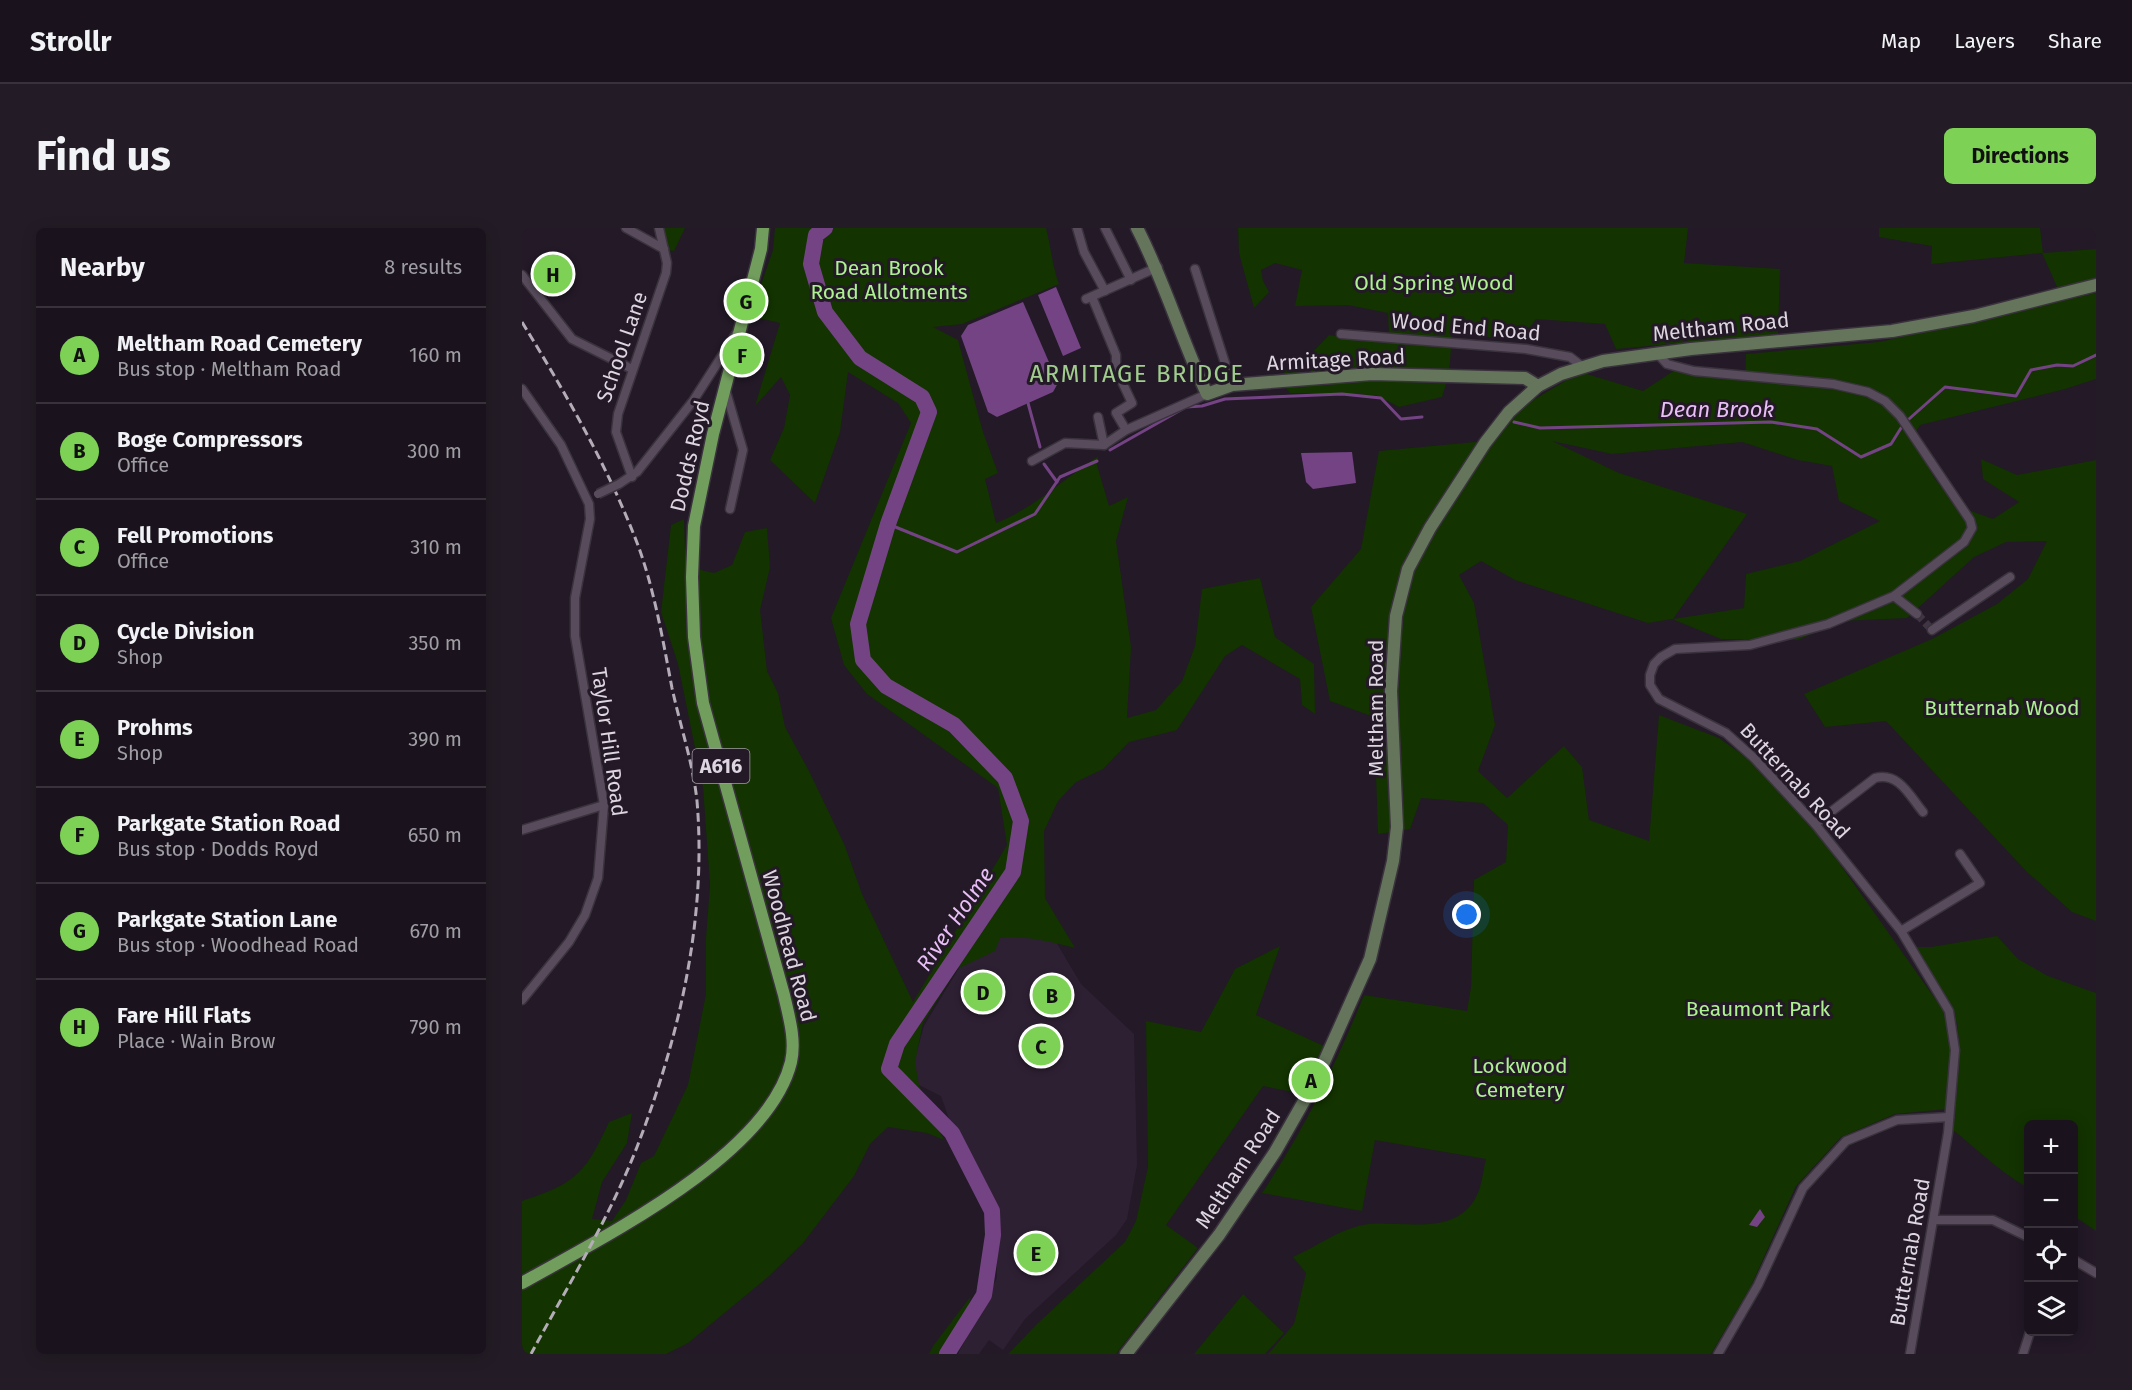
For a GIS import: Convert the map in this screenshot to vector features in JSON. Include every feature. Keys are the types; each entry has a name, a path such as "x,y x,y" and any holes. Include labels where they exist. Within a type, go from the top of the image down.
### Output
{"main road":[{"name":"A616","path":"742,326 761,249 763,228"},
{"path":"1137,228 1158,267 1192,362 1207,394"},
{"name":"Meltham Road","path":"1126,1354 1219,1235 1275,1152 1316,1080 1370,959 1393,861 1396,827 1391,691 1396,616 1408,569 1430,528 1485,443 1509,412 1538,386 1583,367 1657,353 1892,331 1974,316 2096,285"},
{"name":"Dodds Royd","path":"693,562 694,526 725,387 742,326"},
{"name":"Armitage Road","path":"1207,394 1232,385 1372,374 1525,378 1538,386"},
{"name":"Woodhead Road","path":"522,1283 637,1217 725,1156 764,1114 791,1062 793,1037 784,995 703,703 694,637 693,562"}],"street":[{"path":"626,228 664,249"},
{"name":"School Lane","path":"632,477 616,432 618,414 632,369 666,273 659,228"},
{"path":"1077,228 1084,252 1105,291"},
{"path":"1105,228 1131,280"},
{"path":"1126,430 1116,413 1132,403 1116,369 1116,354 1089,298 1158,267"},
{"path":"1195,269 1232,385"},
{"path":"522,275 572,339 632,369"},
{"path":"522,389 561,446 589,504 598,494 632,477 693,400 742,326"},
{"name":"Wood End Road","path":"1341,334 1526,350 1570,357 1583,367"},
{"name":"Butternab Road","path":"1657,353 1667,364 1694,371 1833,384 1868,392 1885,401 1896,412 1967,512 1972,528 1964,542 1894,596 1828,624 1750,645 1675,649 1660,657 1651,671 1650,685 1659,699 1726,733 1754,758 1815,824 1901,931 1949,1011 1955,1050 1949,1117 1934,1220 1910,1354"},
{"path":"725,387 743,450 730,509"},
{"path":"1032,461 1065,443 1104,445 1126,430 1207,394"},
{"path":"1098,417 1104,445"},
{"name":"Taylor Hill Road","path":"522,1000 570,942 585,915 598,878 604,805 575,636 575,598 590,519 589,504"},
{"path":"1932,630 2010,577"},
{"path":"1894,596 1917,614"},
{"path":"1815,824 1875,778 1884,776 1896,778 1923,812"},
{"path":"522,829 604,805"},
{"path":"1901,931 1934,908 1950,904 1980,883 1959,854"},
{"path":"1718,1354 1758,1285 1803,1188 1846,1141 1897,1120 1949,1117"},
{"path":"1934,1220 1993,1220 2024,1235"},
{"path":"2078,1263 2096,1273"},
{"path":"2023,1354 2029,1336"}],"shaded area":[{"path":"1056,287 1081,348 1063,356 1038,295"},
{"path":"1023,302 1058,383 1053,392 997,417 988,412 961,336 968,325"},
{"path":"1352,452 1356,483 1313,489 1306,482 1301,453"},
{"path":"1031,900 1081,984 1134,1034 1137,1165 1127,1219 1116,1235 1025,1319 1003,1350 989,1340 979,1354 958,1354 997,1278 997,1234 989,1197 953,1130 941,1096 909,1080 924,1026 959,968"},
{"path":"1760,1209 1765,1217 1757,1227 1749,1225"}],"green space":[{"path":"663,228 685,228 674,251 666,250"},
{"name":"Dean Brook Road Allotments","path":"775,228 1046,228 1059,284 962,324 933,327 958,340 983,432 998,473 985,479 996,523 1036,501 1098,456 1097,465 1109,506 1128,497 1116,541 1131,647 1127,718 1156,710 1182,681 1195,646 1202,589 1260,578 1275,637 1314,664 1315,714 1302,705 1300,679 1242,645 1225,656 1177,730 1129,742 1103,769 1076,782 1058,801 1044,831 1045,898 1075,948 1028,938 1000,938 995,951 957,969 923,1023 915,1062 919,1085 944,1140 927,1133 888,1127 870,1144 854,1176 803,1243 768,1277 688,1343 666,1354 522,1354 522,1201 555,1188 577,1174 593,1154 609,1122 632,1113 627,1143 602,1182 592,1219 612,1221 626,1200 641,1163 654,1156 688,1085 706,994 706,938 710,885 703,787 678,664 661,612 671,525 684,519 685,549 701,570 714,573 732,565 745,532 767,528 770,567 760,610 767,671 778,693 785,727 845,846 862,894 913,1002 1007,845 998,788 867,694 844,665 831,618 911,423 898,403 848,372 840,432 815,503 770,460 784,428 790,395 781,377 755,406 780,323 750,316 773,250"},
{"name":"Old Spring Wood","path":"1238,228 1688,228 1684,263 1780,269 1778,334 1616,349 1605,324 1536,319 1521,340 1452,334 1449,374 1442,397 1399,407 1376,395 1290,393 1276,376 1309,356 1329,335 1378,341 1389,336 1388,313 1348,305 1295,306 1302,270 1275,263 1261,270 1263,281 1269,292 1254,308 1239,253"},
{"path":"1879,228 2040,228 2043,253 2096,249 2096,281 2058,289 2042,253 1931,264 1932,246 1879,237"},
{"path":"2096,293 2096,379 2065,389 1920,425 1912,438 1935,479 1957,506 1993,519 2019,502 1983,479 1981,459 2017,475 2096,460 2096,921 2072,912 2026,871 1886,721 1825,727 1804,694 1932,639 1997,604 2028,579 2047,541 2006,542 1974,557 1907,618 1841,621 1798,640 1721,639 1672,619 1648,623 1515,580 1481,561 1459,575 1474,603 1495,725 1478,771 1507,798 1564,746 1582,767 1589,820 1649,841 1659,715 1719,738 1747,758 1818,833 1948,1017 1952,1052 1947,1109 1895,1114 1841,1137 1796,1186 1751,1286 1711,1354 1268,1354 1294,1324 1306,1273 1293,1257 1359,1226 1429,1224 1457,1217 1468,1208 1477,1195 1486,1159 1375,1140 1362,1211 1262,1193 1292,1145 1318,1096 1364,995 1467,1011 1471,987 1474,880 1506,862 1508,825 1483,803 1421,798 1410,829 1378,834 1374,717 1330,701 1311,607 1361,549 1379,451 1496,440 1520,408 1580,372 1643,391 1675,370 1745,381 1746,354 1879,342","holes":["1552,441 1612,454 1742,442 1798,460 1832,466 1839,501 1880,521 1800,561 1746,574 1744,608 1673,619 1747,514 1619,473"]},
{"path":"1997,936 2018,959 2048,976 2096,993 2096,1231 2078,1219 2078,1120 2024,1120 2024,1185 1998,1168 1953,1130 1960,1051 1957,1023 1913,947 1931,947"},
{"path":"1280,946 1256,1015 1324,1046 1298,1093 1263,1086 1166,1225 1198,1248 1116,1354 1008,1354 1125,1242 1136,1221 1148,1167 1146,1021 1201,1032 1235,969"},
{"path":"1243,1294 1284,1333 1265,1354 1194,1354"},
{"path":"971,1296 957,1354 929,1354 933,1346"}],"waterway":[{"name":"River Holme","path":"825,228 816,235 811,264 825,312 860,358 922,397 929,412 888,524 858,624 863,660 886,686 954,725 1005,778 1021,821 1013,872 897,1044 889,1069 952,1133 992,1211 993,1235 984,1295 947,1354"},
{"name":"Dean Brook","path":"1909,419 1945,387 2016,396 2031,370 2057,365 2073,366 2096,355"},
{"name":"Dean Brook","path":"1110,450 1186,407 1202,406 1225,399 1342,394 1381,398 1401,419 1422,417"},
{"path":"1028,403 1040,447"},
{"name":"Dean Brook","path":"1514,422 1540,428 1771,422 1817,429 1861,457 1891,444 1901,428"},
{"name":"Dean Brook","path":"888,524 957,552 1035,514 1060,477 1097,461"},
{"path":"1044,464 1057,482"}],"tunnel":[{"path":"1917,614 1932,630"}],"railway":[{"path":"522,322 586,432 627,518 645,565 693,773 699,845 698,890 693,934 677,1021 666,1064 637,1147 614,1200 531,1354"}],"place":[{"name":"Fare Hill Flats","path":"553,274"},
{"name":"Parkgate Station Lane","path":"746,301"},
{"name":"Parkgate Station Road","path":"742,355"},
{"name":"Cycle Division","path":"983,992"},
{"name":"Boge Compressors","path":"1052,995"},
{"name":"Fell Promotions","path":"1041,1046"},
{"name":"Meltham Road Cemetery","path":"1311,1080"},
{"name":"Prohms","path":"1036,1253"}],"district":[{"name":"ARMITAGE BRIDGE","path":"1137,374"}],"park label":[{"name":"Butternab Wood","path":"2002,708"},
{"name":"Beaumont Park","path":"1758,1009"},
{"name":"Lockwood Cemetery","path":"1520,1078"}]}
